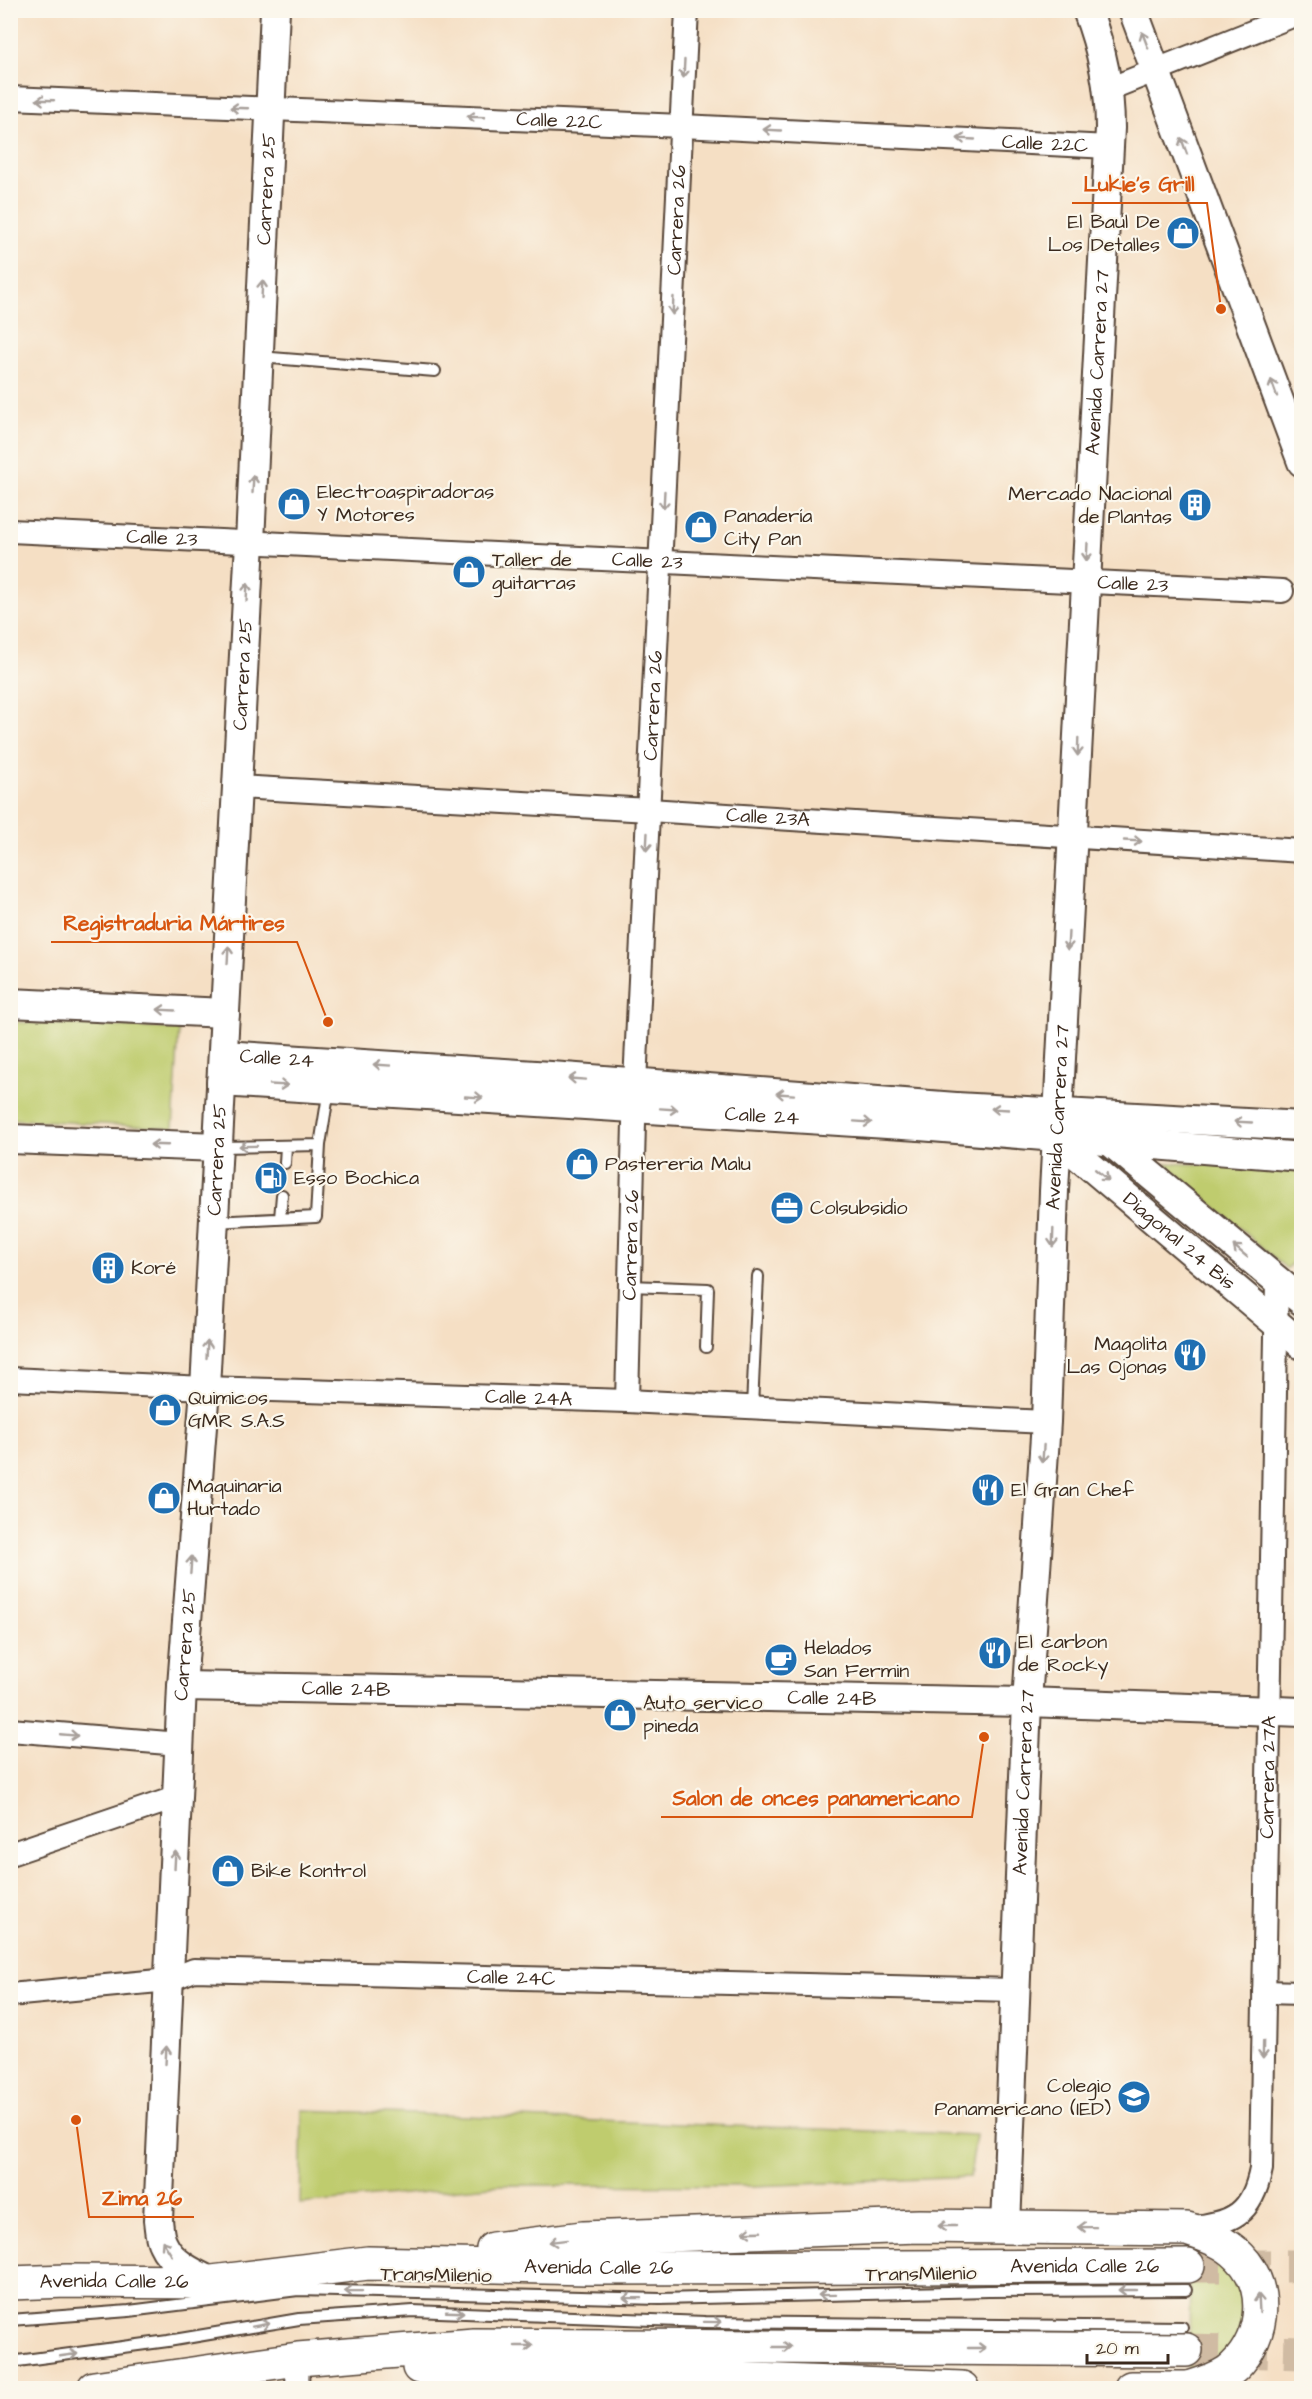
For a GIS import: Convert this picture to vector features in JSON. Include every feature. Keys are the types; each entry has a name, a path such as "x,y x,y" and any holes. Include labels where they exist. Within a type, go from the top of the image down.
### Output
{"main road":[{"path":"368,2263 583,2238 919,2226 1187,2229 1223,2244 1240,2257 1256,2283 1260,2300 1255,2335 1242,2359 1227,2373 1189,2388"},
{"name":"Avenida Calle 26","path":"10,2283 212,2282 368,2263 1187,2278"},
{"path":"297,2374 474,2345 1184,2338"},
{"path":"94,2388 297,2374 468,2370 962,2388"},
{"path":"1131,2388 1231,2388"}],"street":[{"name":"Carrera 25","path":"212,2282 190,2271 171,2255 162,2243 158,2220 182,1686 205,1388 250,542 275,10"},
{"name":"Carrera 26","path":"627,1401 635,1095 687,10"},
{"name":"Avenida Carrera 27","path":"1006,2226 1027,1702 1064,1121 1085,582 1109,147 1109,89 1096,33 1087,10"},
{"path":"1133,10 1302,462"},
{"path":"1109,89 1302,12"},
{"name":"Calle 22C","path":"10,98 682,126 1109,147"},
{"name":"Calle 23","path":"10,531 1282,591"},
{"name":"Calle 23A","path":"237,787 1302,851"},
{"path":"10,1003 225,1013"},
{"name":"Calle 24","path":"222,1068 330,1088 635,1095"},
{"name":"Calle 24","path":"222,1068 1064,1121 1302,1126"},
{"name":"Calle 24","path":"1064,1121 1112,1143 1302,1157"},
{"name":"Diagonal 24 Bis","path":"1064,1121 1276,1324 1302,1345"},
{"path":"10,1139 218,1147"},
{"name":"Diagonal 24 Bis","path":"1112,1143 1302,1301"},
{"name":"Carrera 27A","path":"1187,2229 1218,2224 1229,2220 1245,2208 1257,2188 1261,2169 1277,1281"},
{"name":"Calle 24A","path":"10,1379 205,1388 627,1401 1046,1422"},
{"name":"Calle 24B","path":"182,1686 1027,1702 1302,1712"},
{"path":"10,1730 180,1744"},
{"path":"10,1854 178,1797"},
{"name":"Calle 24C","path":"10,1995 169,1980 194,1970 1015,1990"},
{"path":"1264,1992 1302,1993"}],"lane":[{"path":"259,357 435,371"},
{"path":"214,1222 316,1217 320,1145 330,1088"},
{"path":"218,1147 320,1145"},
{"path":"285,1163 286,1146"},
{"path":"280,1218 282,1195"},
{"path":"752,1407 758,1276"},
{"path":"630,1286 708,1289 706,1347"},
{"name":"TransMilenio","path":"10,2320 129,2312 298,2289 660,2299 988,2291 1187,2278"},
{"name":"TransMilenio","path":"10,2362 168,2341 299,2319 413,2311 1184,2338"}],"green space":[{"path":"11,1022 179,1029 173,1128 11,1119"},
{"path":"1165,1163 1301,1168 1301,1253 1287,1269"},
{"path":"302,2110 976,2135 970,2177 754,2186 501,2185 300,2204"},
{"path":"1190,2238 1241,2272 1247,2342 1189,2380"}],"tunnel":[{"path":"1188,2266 1302,2266"},
{"path":"1186,2350 1302,2353"}],"place":[{"name":"El Baul De Los Detalles","path":"1183,233"},
{"name":"Lukie's Grill","path":"1221,309"},
{"name":"Electroaspiradoras Y Motores","path":"294,504"},
{"name":"Mercado Nacional de Plantas","path":"1195,505"},
{"name":"Panadería City Pan","path":"701,527"},
{"name":"Taller de guitarras","path":"469,572"},
{"name":"Registraduria Mártires","path":"328,1022"},
{"name":"Pastereria Malu","path":"582,1164"},
{"name":"Esso Bochica","path":"271,1178"},
{"name":"Colsubsidio","path":"787,1208"},
{"name":"Koré","path":"108,1268"},
{"name":"Magolita Las Ojonas","path":"1190,1355"},
{"name":"Quimicos GMR S.A.S","path":"165,1410"},
{"name":"El Gran Chef","path":"988,1490"},
{"name":"Maquinaria Hurtado","path":"164,1498"},
{"name":"El carbon de Rocky","path":"995,1653"},
{"name":"Helados San Fermin","path":"781,1660"},
{"name":"Auto servico pineda","path":"620,1715"},
{"name":"Salon de onces panamericano","path":"984,1737"},
{"name":"Bike Kontrol","path":"228,1871"},
{"name":"Colegio Panamericano (IED)","path":"1134,2097"},
{"name":"Zima 26","path":"76,2120"}]}
